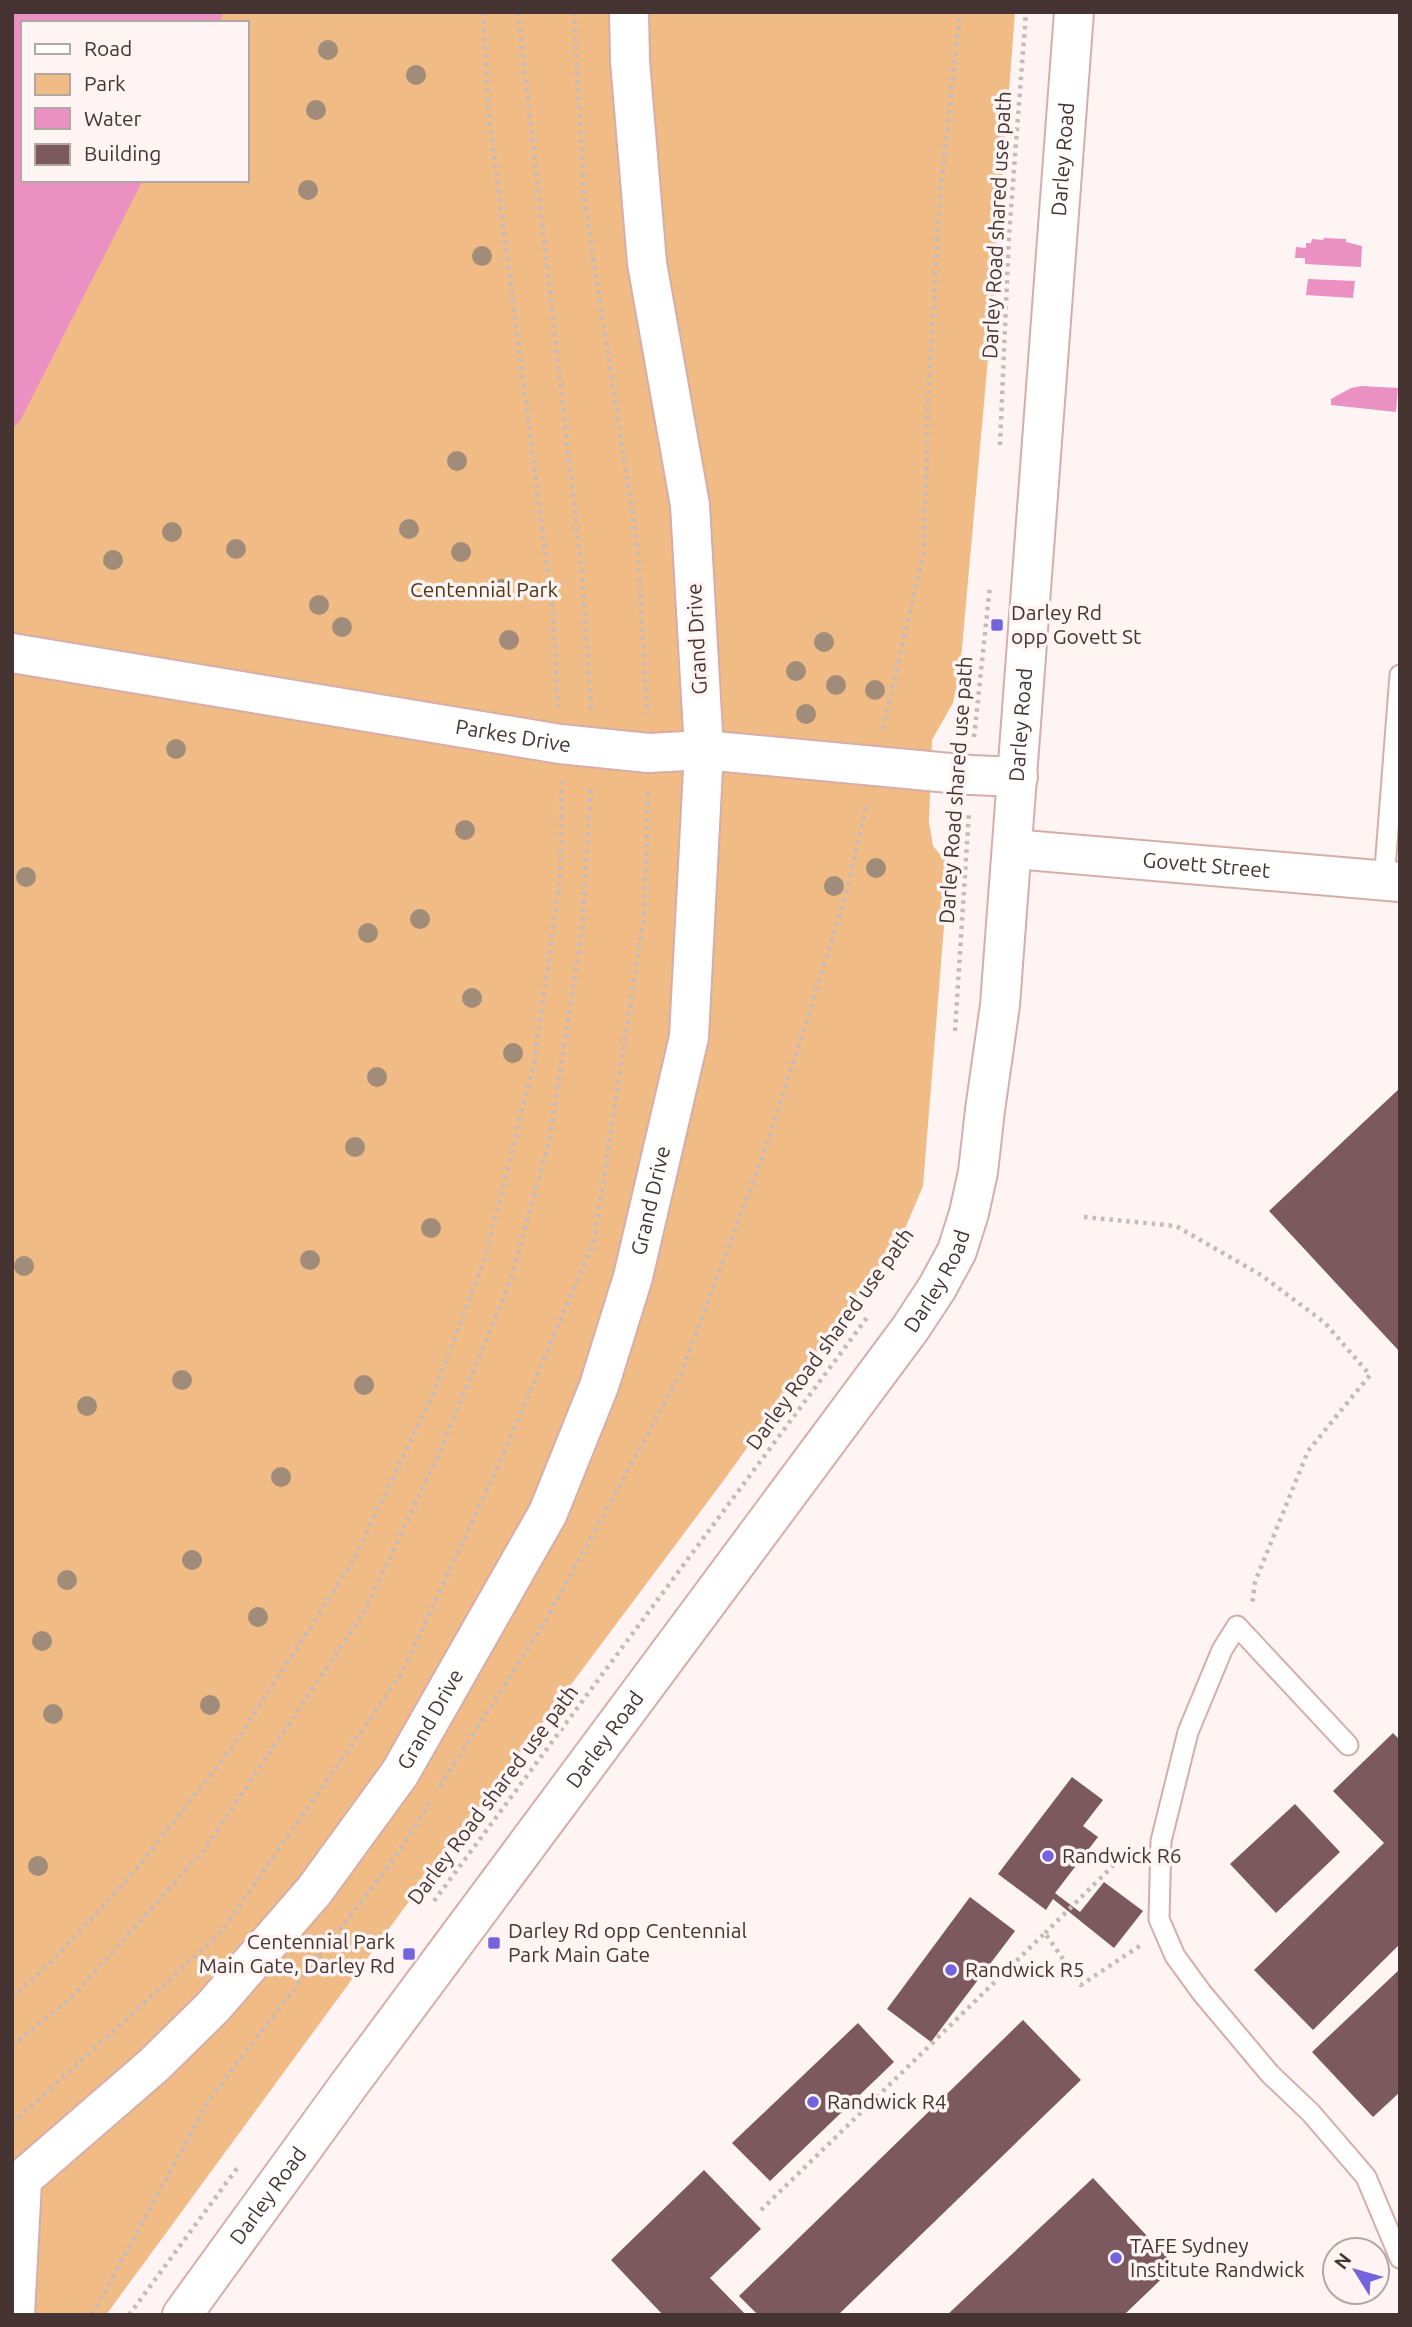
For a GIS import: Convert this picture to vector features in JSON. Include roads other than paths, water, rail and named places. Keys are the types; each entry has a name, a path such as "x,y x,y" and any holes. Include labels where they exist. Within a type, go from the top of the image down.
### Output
{"street":[{"name":"Grand Drive","path":"17,2185 155,2065 213,2007 314,1891 400,1773 548,1513 599,1386 633,1277 689,1037 704,750 690,505 647,263 630,61 629,12"},
{"name":"Darley Road","path":"182,2315 348,2086 910,1329 957,1251 978,1172 1000,1005 1074,12"},
{"name":"Parkes Drive","path":"12,653 577,746 649,753 704,750 1018,777"},
{"name":"Govett Street","path":"1013,849 1392,882"},
{"path":"15,2315 17,2185"}],"lane":[{"path":"1392,882 1400,675"},
{"path":"1348,1745 1237,1626 1217,1662 1188,1732 1161,1847 1159,1919 1175,1956 1202,1993 1270,2074 1311,2113 1366,2176 1400,2258"}],"water":[{"path":"12,12 224,12 220,21 21,21 21,182 142,182 20,421 12,429"},
{"path":"1312,239 1346,239 1346,242 1362,246 1361,267 1305,264 1305,258 1295,258 1296,247 1306,248 1306,243 1311,243"},
{"path":"1308,279 1355,281 1353,298 1306,295"},
{"path":"1351,388 1398,388 1396,412 1331,405 1331,399"}],"place":[{"name":"Darley Rd opp Govett St","path":"997,625"},
{"name":"Randwick R6","path":"1048,1856"},
{"name":"Darley Rd opp Centennial Park Main Gate","path":"494,1943"},
{"name":"Centennial Park Main Gate, Darley Rd","path":"409,1954"},
{"name":"Randwick R5","path":"951,1970"},
{"name":"Randwick R4","path":"813,2102"},
{"name":"TAFE Sydney Institute Randwick","path":"1116,2258"}],"park label":[{"name":"Centennial Park","path":"484,590"}]}
